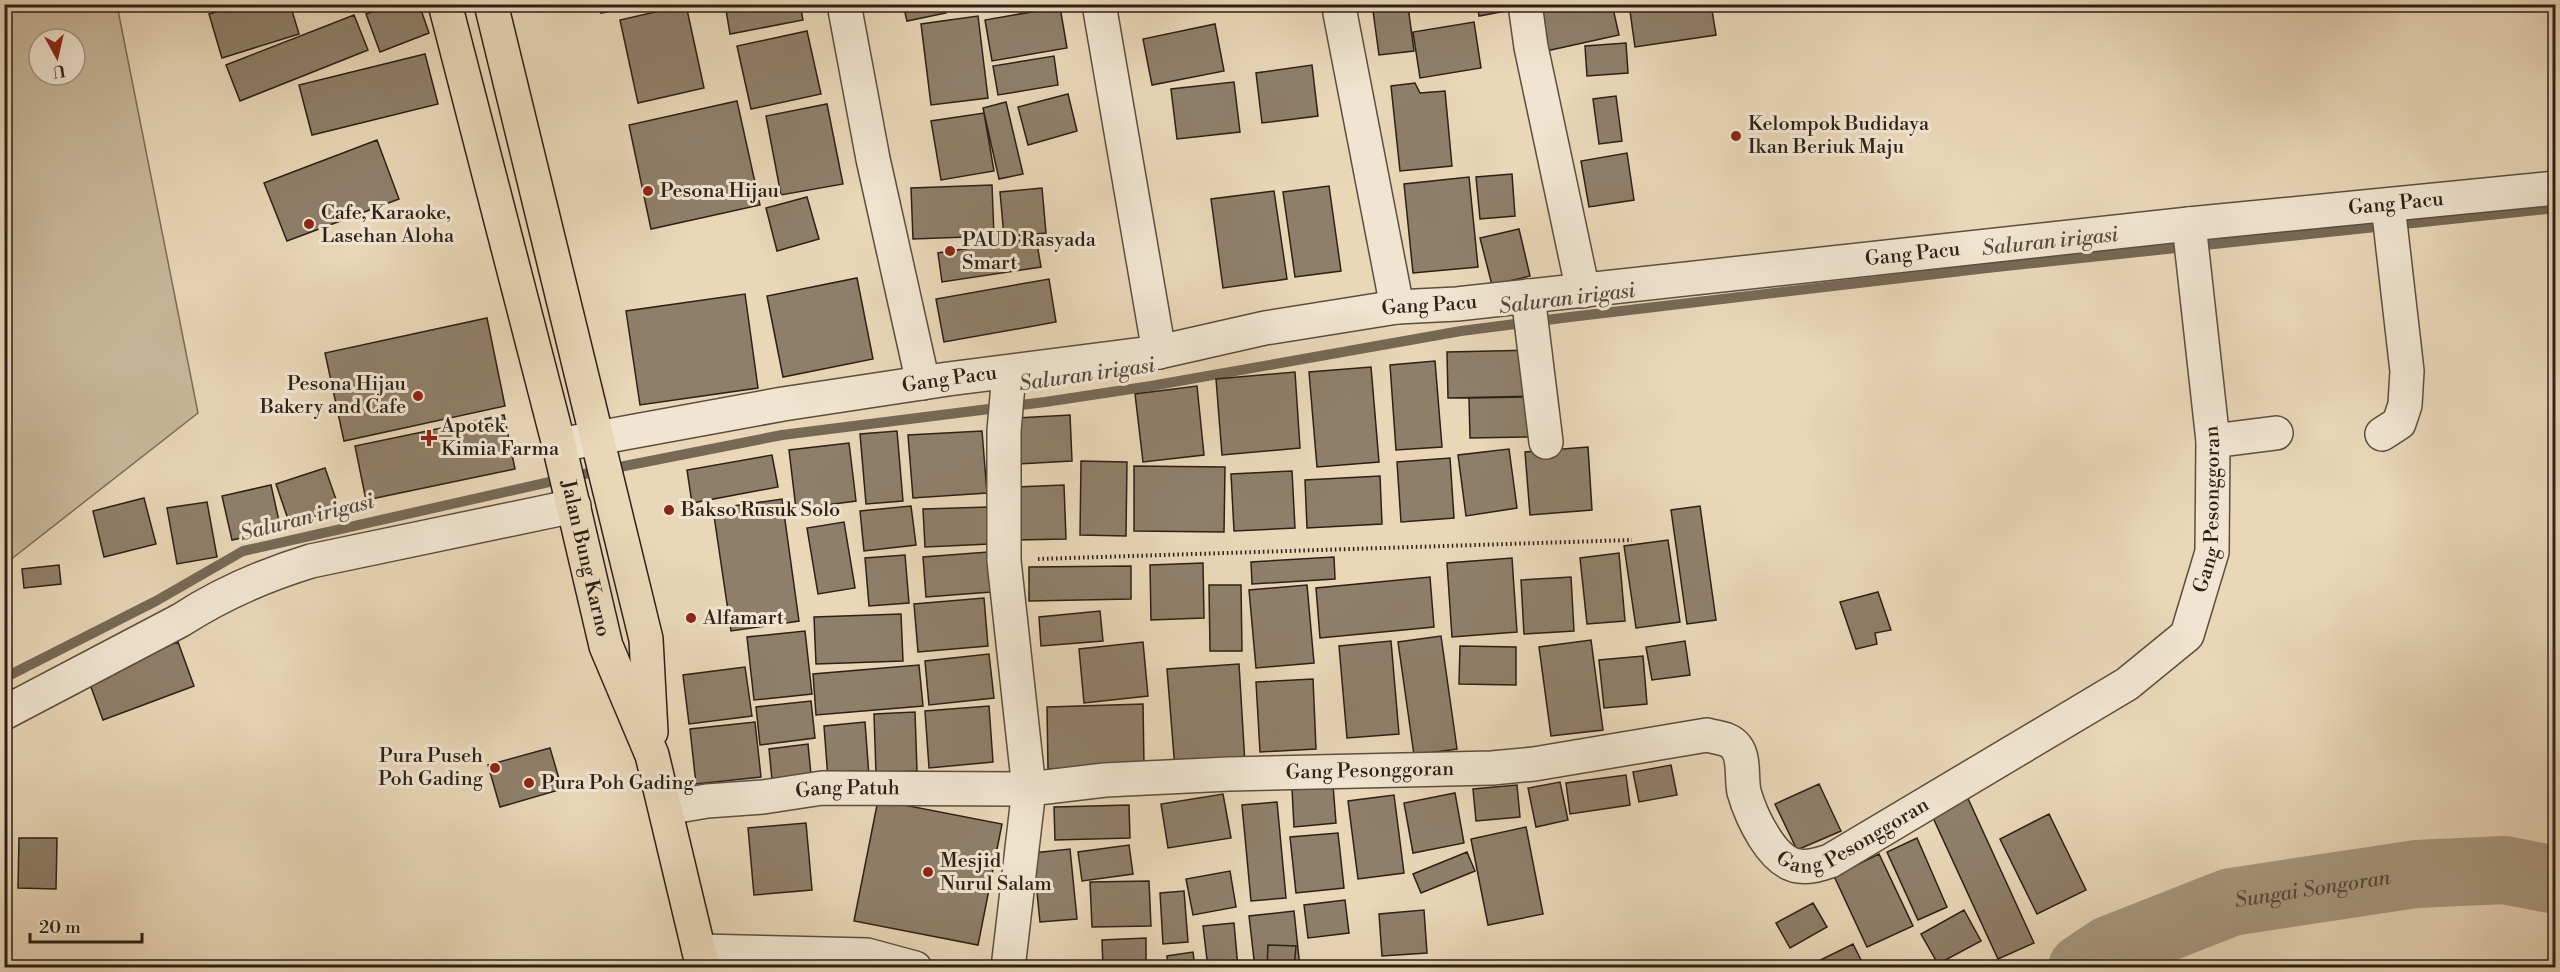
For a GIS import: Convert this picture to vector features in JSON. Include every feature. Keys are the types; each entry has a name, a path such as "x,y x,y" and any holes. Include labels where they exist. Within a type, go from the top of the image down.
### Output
{"main road":[{"name":"Jalan Bung Karno","path":"445,4 561,451 606,646 652,755 701,959"},
{"path":"491,4 646,639 652,755"}],"street":[{"path":"844,4 873,159 923,383"},
{"path":"1099,4 1159,352"},
{"path":"1525,4 1531,47 1583,291"},
{"path":"1340,13 1397,307"},
{"name":"Gang Pacu","path":"561,451 599,442 923,383 1008,383 1065,363 1159,352 1265,328 1397,307 1457,304 1531,315 1583,291 2191,243 2390,221 2556,189"},
{"path":"2382,434 2399,423 2405,405 2407,371 2390,221"},
{"name":"Gang Pesonggoran","path":"1029,789 1105,780 1217,774 1503,767 1534,764 1707,735 1730,741 1737,748 1744,792 1763,836 1780,859 1796,866 1811,867 1830,861 2127,684 2187,635 2212,552 2213,441 2191,243"},
{"path":"1531,315 1546,442"},
{"path":"1008,383 1004,431 1004,561 1029,789 1008,968"},
{"path":"2213,441 2277,433"},
{"path":"4,713 181,620 206,604 272,573 311,561 572,500"},
{"name":"Gang Patuh","path":"666,808 822,788 1029,789"},
{"path":"701,959 867,955 915,968"}],"path":[{"path":"1004,561 1632,540"}],"shaded area":[{"path":"5,4 117,5 198,413 5,564"}],"building":[{"path":"242,4 290,4 299,34 222,58 209,14"},
{"path":"393,4 419,4 429,33 380,52 366,14"},
{"path":"599,4 646,4 601,13"},
{"path":"725,4 800,4 803,20 730,34"},
{"path":"903,4 944,4 946,13 907,21"},
{"path":"1477,4 1521,4 1522,8 1479,16"},
{"path":"1536,4 1612,4 1619,35 1546,51"},
{"path":"1629,4 1711,4 1716,35 1635,47"},
{"path":"686,5 704,88 638,103 620,20"},
{"path":"1408,6 1414,51 1379,55 1373,11"},
{"path":"1060,7 1067,48 992,61 985,20"},
{"path":"354,15 368,50 240,101 226,65"},
{"path":"978,16 988,98 931,105 921,24"},
{"path":"1474,22 1481,68 1420,78 1413,32"},
{"path":"1215,24 1224,71 1152,85 1143,39"},
{"path":"807,31 821,94 751,109 737,46"},
{"path":"1626,43 1628,73 1587,76 1585,46"},
{"path":"425,54 438,104 312,135 299,85"},
{"path":"1054,56 1058,85 998,95 993,66"},
{"path":"1312,65 1318,116 1262,123 1256,73"},
{"path":"1234,82 1240,132 1177,139 1171,89"},
{"path":"1415,83 1420,93 1445,91 1452,166 1400,171 1391,86"},
{"path":"1068,94 1077,131 1028,145 1018,107"},
{"path":"1616,96 1622,141 1599,144 1593,99"},
{"path":"737,101 760,205 651,229 629,125"},
{"path":"1006,102 1023,174 999,179 983,108"},
{"path":"827,104 843,184 781,195 766,116"},
{"path":"984,113 994,171 941,180 931,121"},
{"path":"377,140 399,199 287,241 264,183"},
{"path":"1627,153 1634,200 1589,207 1581,161"},
{"path":"1512,174 1515,216 1480,219 1476,177"},
{"path":"1469,177 1478,267 1413,273 1404,184"},
{"path":"992,185 994,236 913,239 911,188"},
{"path":"1329,186 1341,271 1295,277 1283,192"},
{"path":"1042,188 1046,233 1004,237 1000,192"},
{"path":"1274,191 1287,279 1223,288 1211,199"},
{"path":"807,197 819,239 777,251 766,208"},
{"path":"1519,229 1530,276 1492,285 1480,238"},
{"path":"1036,238 1041,267 942,282 938,253"},
{"path":"857,278 873,359 783,377 767,296"},
{"path":"1049,279 1056,322 944,342 936,299"},
{"path":"745,294 758,388 640,405 626,311"},
{"path":"487,318 505,406 344,441 325,353"},
{"path":"1532,350 1533,396 1448,398 1447,352"},
{"path":"1435,361 1442,447 1396,450 1390,365"},
{"path":"1371,367 1379,462 1317,467 1309,372"},
{"path":"1295,372 1300,448 1222,455 1216,379"},
{"path":"1197,386 1204,455 1143,462 1135,394"},
{"path":"1530,397 1531,437 1470,438 1469,398"},
{"path":"504,415 515,469 366,500 355,446"},
{"path":"1070,415 1072,461 1018,464 1016,418"},
{"path":"897,431 903,501 866,504 860,434"},
{"path":"982,431 987,493 913,498 908,435"},
{"path":"849,443 856,501 796,509 789,450"},
{"path":"1588,447 1592,510 1530,515 1525,452"},
{"path":"1509,449 1517,508 1466,516 1458,455"},
{"path":"772,455 778,487 692,503 687,470"},
{"path":"1450,458 1454,518 1401,522 1397,462"},
{"path":"1081,461 1127,462 1126,536 1080,535"},
{"path":"1134,466 1225,467 1224,532 1134,531"},
{"path":"325,468 339,508 290,525 276,484"},
{"path":"1292,471 1295,528 1234,531 1231,474"},
{"path":"1380,476 1382,524 1307,528 1305,480"},
{"path":"271,485 281,530 232,540 222,496"},
{"path":"1064,485 1066,539 1014,540 1013,487"},
{"path":"144,498 156,544 104,557 93,511"},
{"path":"782,499 799,621 731,631 713,509"},
{"path":"207,502 217,557 177,564 167,508"},
{"path":"911,506 916,545 864,551 860,511"},
{"path":"1700,506 1716,620 1687,624 1671,510"},
{"path":"989,507 990,544 925,547 923,509"},
{"path":"844,522 855,588 818,594 807,528"},
{"path":"1668,540 1680,622 1636,628 1624,546"},
{"path":"988,552 991,592 926,597 923,557"},
{"path":"1619,553 1625,621 1587,624 1580,558"},
{"path":"905,555 909,603 869,606 865,558"},
{"path":"1334,557 1335,579 1252,584 1251,562"},
{"path":"1512,558 1517,632 1452,637 1447,563"},
{"path":"1203,563 1204,618 1151,620 1150,565"},
{"path":"59,565 61,584 24,588 22,569"},
{"path":"1131,566 1131,599 1029,601 1029,567"},
{"path":"1430,577 1434,627 1320,638 1316,588"},
{"path":"1571,577 1574,631 1524,634 1521,580"},
{"path":"1209,585 1241,585 1242,651 1210,651"},
{"path":"1307,585 1314,663 1256,668 1249,590"},
{"path":"1878,592 1891,630 1875,633 1877,644 1856,649 1840,602"},
{"path":"984,598 988,646 918,652 914,604"},
{"path":"1100,611 1103,641 1041,646 1039,617"},
{"path":"901,614 903,661 816,664 814,617"},
{"path":"805,631 812,694 754,700 747,637"},
{"path":"1441,636 1457,749 1414,755 1398,642"},
{"path":"1591,640 1603,730 1551,736 1539,647"},
{"path":"1391,641 1399,734 1347,738 1339,646"},
{"path":"1685,641 1690,675 1652,680 1646,647"},
{"path":"178,642 194,686 103,720 87,676"},
{"path":"1143,642 1148,696 1084,703 1079,649"},
{"path":"1460,646 1516,647 1516,685 1459,684"},
{"path":"989,654 994,698 929,705 925,661"},
{"path":"1643,656 1647,704 1604,708 1599,660"},
{"path":"1239,664 1245,764 1175,769 1167,669"},
{"path":"919,665 923,706 816,715 813,674"},
{"path":"745,667 752,716 689,724 683,675"},
{"path":"1313,679 1316,749 1260,752 1256,682"},
{"path":"811,701 815,738 760,745 756,707"},
{"path":"1143,704 1144,766 1048,769 1047,707"},
{"path":"989,706 993,762 929,768 925,711"},
{"path":"915,712 917,771 876,773 874,714"},
{"path":"755,722 761,777 696,784 690,729"},
{"path":"865,722 869,776 828,779 824,726"},
{"path":"808,744 812,785 773,790 769,749"},
{"path":"550,748 562,789 500,807 488,765"},
{"path":"1671,765 1677,795 1639,802 1633,772"},
{"path":"1626,775 1630,805 1570,814 1566,783"},
{"path":"1560,782 1568,820 1536,827 1528,788"},
{"path":"1819,784 1841,831 1797,850 1775,804"},
{"path":"1333,785 1336,823 1294,827 1292,789"},
{"path":"1517,785 1520,817 1476,821 1473,789"},
{"path":"1965,792 2034,943 1998,959 1929,809"},
{"path":"1455,793 1464,843 1413,853 1404,803"},
{"path":"1223,794 1231,838 1168,848 1161,804"},
{"path":"1394,795 1404,873 1358,879 1348,801"},
{"name":"Mesjid Nurul Salam","path":"878,800 1002,824 978,945 854,921"},
{"path":"1277,802 1286,898 1251,901 1242,805"},
{"path":"1129,805 1130,838 1055,840 1054,807"},
{"path":"2049,814 2086,890 2037,914 2000,839"},
{"path":"806,823 812,890 754,895 748,828"},
{"path":"1526,827 1543,914 1488,925 1471,839"},
{"path":"1338,833 1344,888 1296,893 1290,837"},
{"path":"19,838 57,838 56,889 18,888"},
{"path":"1917,838 1947,907 1918,920 1887,852"},
{"path":"1129,845 1133,874 1082,881 1078,852"},
{"path":"1070,849 1077,919 1040,922 1033,853"},
{"path":"1467,852 1475,871 1421,893 1413,874"},
{"path":"1879,854 1913,926 1867,947 1834,876"},
{"path":"1230,871 1236,907 1193,915 1186,879"},
{"path":"1149,881 1151,926 1092,927 1090,882"},
{"path":"1184,891 1188,942 1163,944 1160,893"},
{"path":"1345,900 1349,933 1308,938 1304,905"},
{"path":"1813,903 1827,927 1790,948 1776,923"},
{"path":"1424,910 1427,953 1382,956 1379,914"},
{"path":"1964,910 1981,941 1938,964 1921,934"},
{"path":"1294,911 1300,968 1255,968 1249,916"},
{"path":"1234,923 1238,968 1208,968 1203,926"},
{"path":"1146,938 1146,968 1103,968 1102,940"},
{"path":"1853,944 1865,968 1809,968 1808,966"},
{"path":"1268,945 1296,946 1294,968 1267,968"},
{"path":"1193,952 1195,968 1168,968 1167,956"}],"waterway":[{"name":"Saluran irigasi","path":"4,678 156,601 243,551 589,473 782,435 1045,402 1151,386 1461,331 1570,317 1987,268 2556,208"},
{"name":"Sungai Songoran","path":"2082,968 2109,950 2231,902 2416,874 2504,870 2556,880"}],"place":[{"name":"Kelompok Budidaya Ikan Beriuk Maju","path":"1736,136"},
{"name":"Pesona Hijau","path":"648,191"},
{"name":"Cafe, Karaoke, Lasehan Aloha","path":"309,224"},
{"name":"PAUD Rasyada Smart","path":"950,251"},
{"name":"Pesona Hijau Bakery and Cafe","path":"418,396"},
{"name":"Apotek Kimia Farma","path":"429,438"},
{"name":"Bakso Rusuk Solo","path":"669,510"},
{"name":"Alfamart","path":"691,618"},
{"name":"Pura Puseh Poh Gading","path":"495,768"},
{"name":"Pura Poh Gading","path":"529,783"},
{"name":"Mesjid Nurul Salam","path":"928,872"}]}
